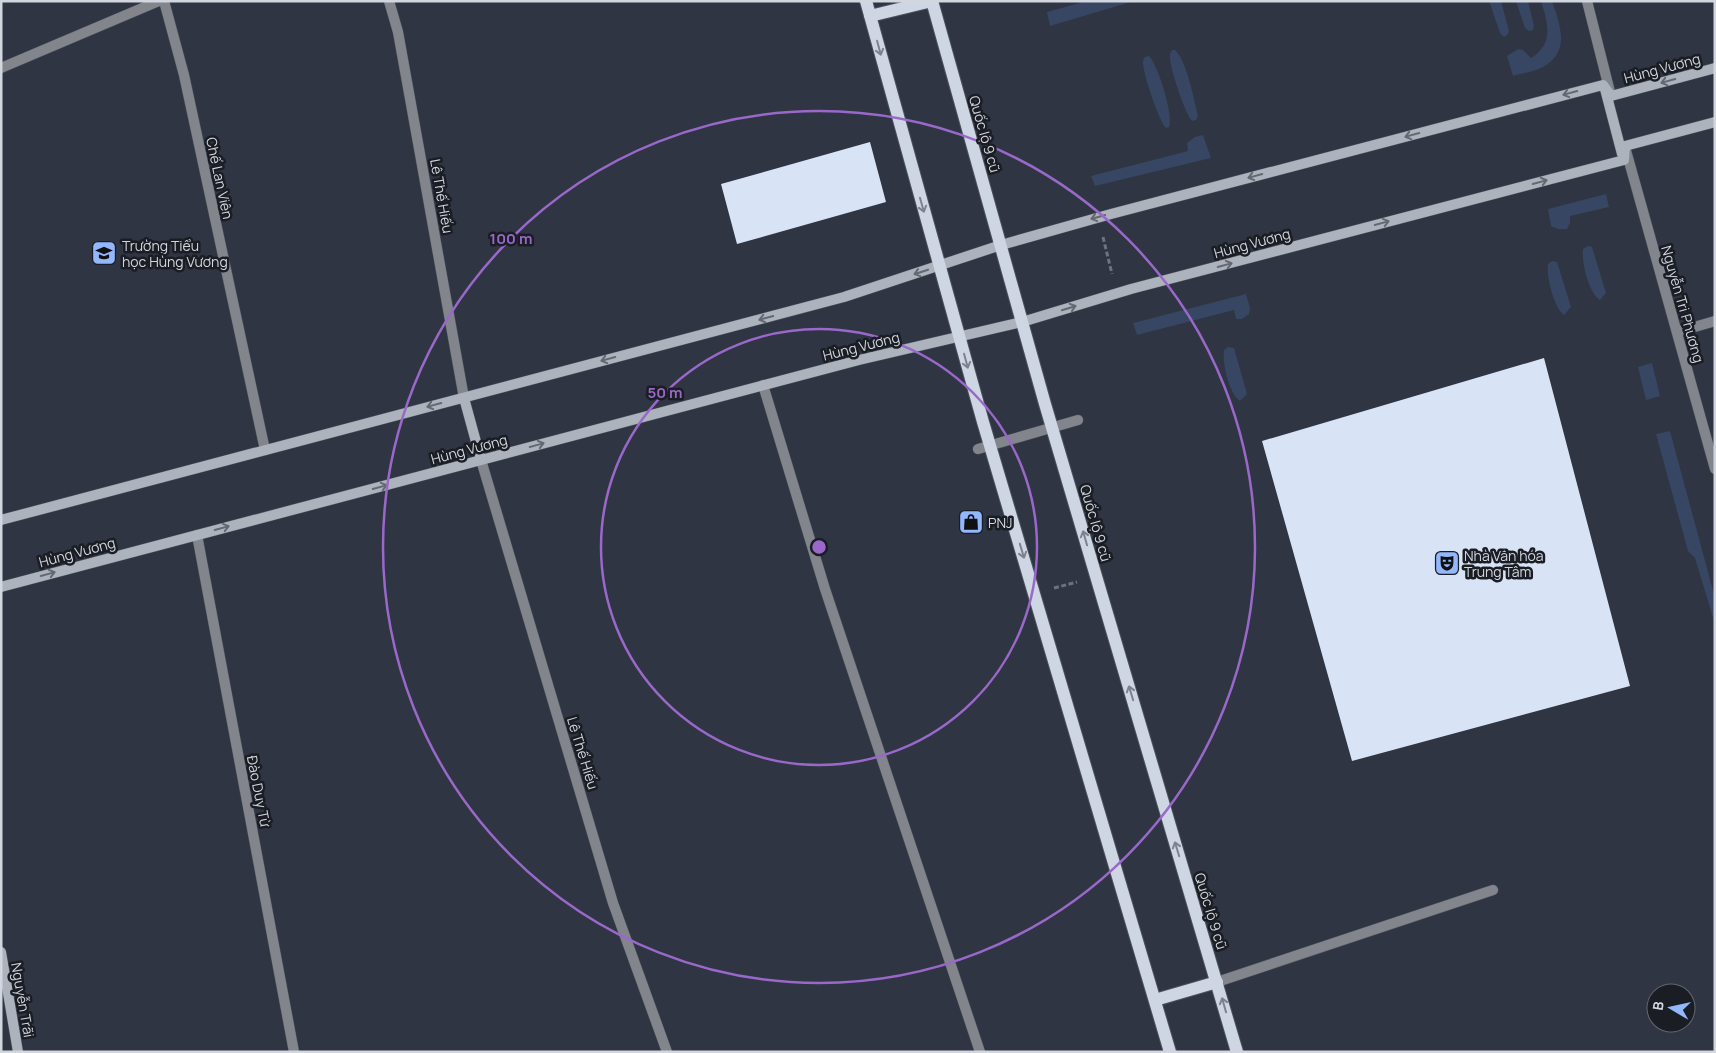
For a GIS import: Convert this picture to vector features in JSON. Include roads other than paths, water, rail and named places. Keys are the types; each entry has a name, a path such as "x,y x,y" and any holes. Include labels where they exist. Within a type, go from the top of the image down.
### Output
{"main road":[{"path":"866,1 960,336 984,447 1034,593 1170,1052"},
{"path":"870,16 933,1"},
{"name":"Quốc lộ 9 cũ","path":"933,1 1052,428 1237,1052"},
{"name":"Hùng Vương","path":"1604,84 1612,96 1715,68"},
{"path":"1,520 844,297 1001,245 1604,84 1624,160"},
{"path":"1624,160 1625,146 1715,122"},
{"name":"Hùng Vương","path":"1,587 763,385 1022,322 1117,293 1624,160"},
{"path":"464,398 481,460"},
{"name":"Nguyễn Trãi","path":"1,952 18,1052"},
{"path":"1155,1000 1217,982"}],"street":[{"path":"1,68 159,1"},
{"name":"Chế Lan Viên","path":"164,1 184,75 265,450"},
{"name":"Lê Thế Hiếu","path":"388,1 398,32 464,398"},
{"path":"1587,1 1612,96"},
{"name":"Nguyễn Tri Phương","path":"1625,146 1715,469"},
{"path":"1677,332 1715,321"},
{"path":"763,385 825,589 980,1052"},
{"path":"984,447 1078,420"},
{"name":"Lê Thế Hiếu","path":"481,460 613,903 666,1052"},
{"name":"Đào Duy Từ","path":"197,535 294,1052"},
{"path":"1217,982 1494,890"}],"place":[{"name":"Trường Tiểu học Hùng Vương","path":"104,253"},
{"name":"PNJ","path":"971,522"},
{"name":"Nhà Văn hóa Trung Tâm","path":"1447,563"}]}
